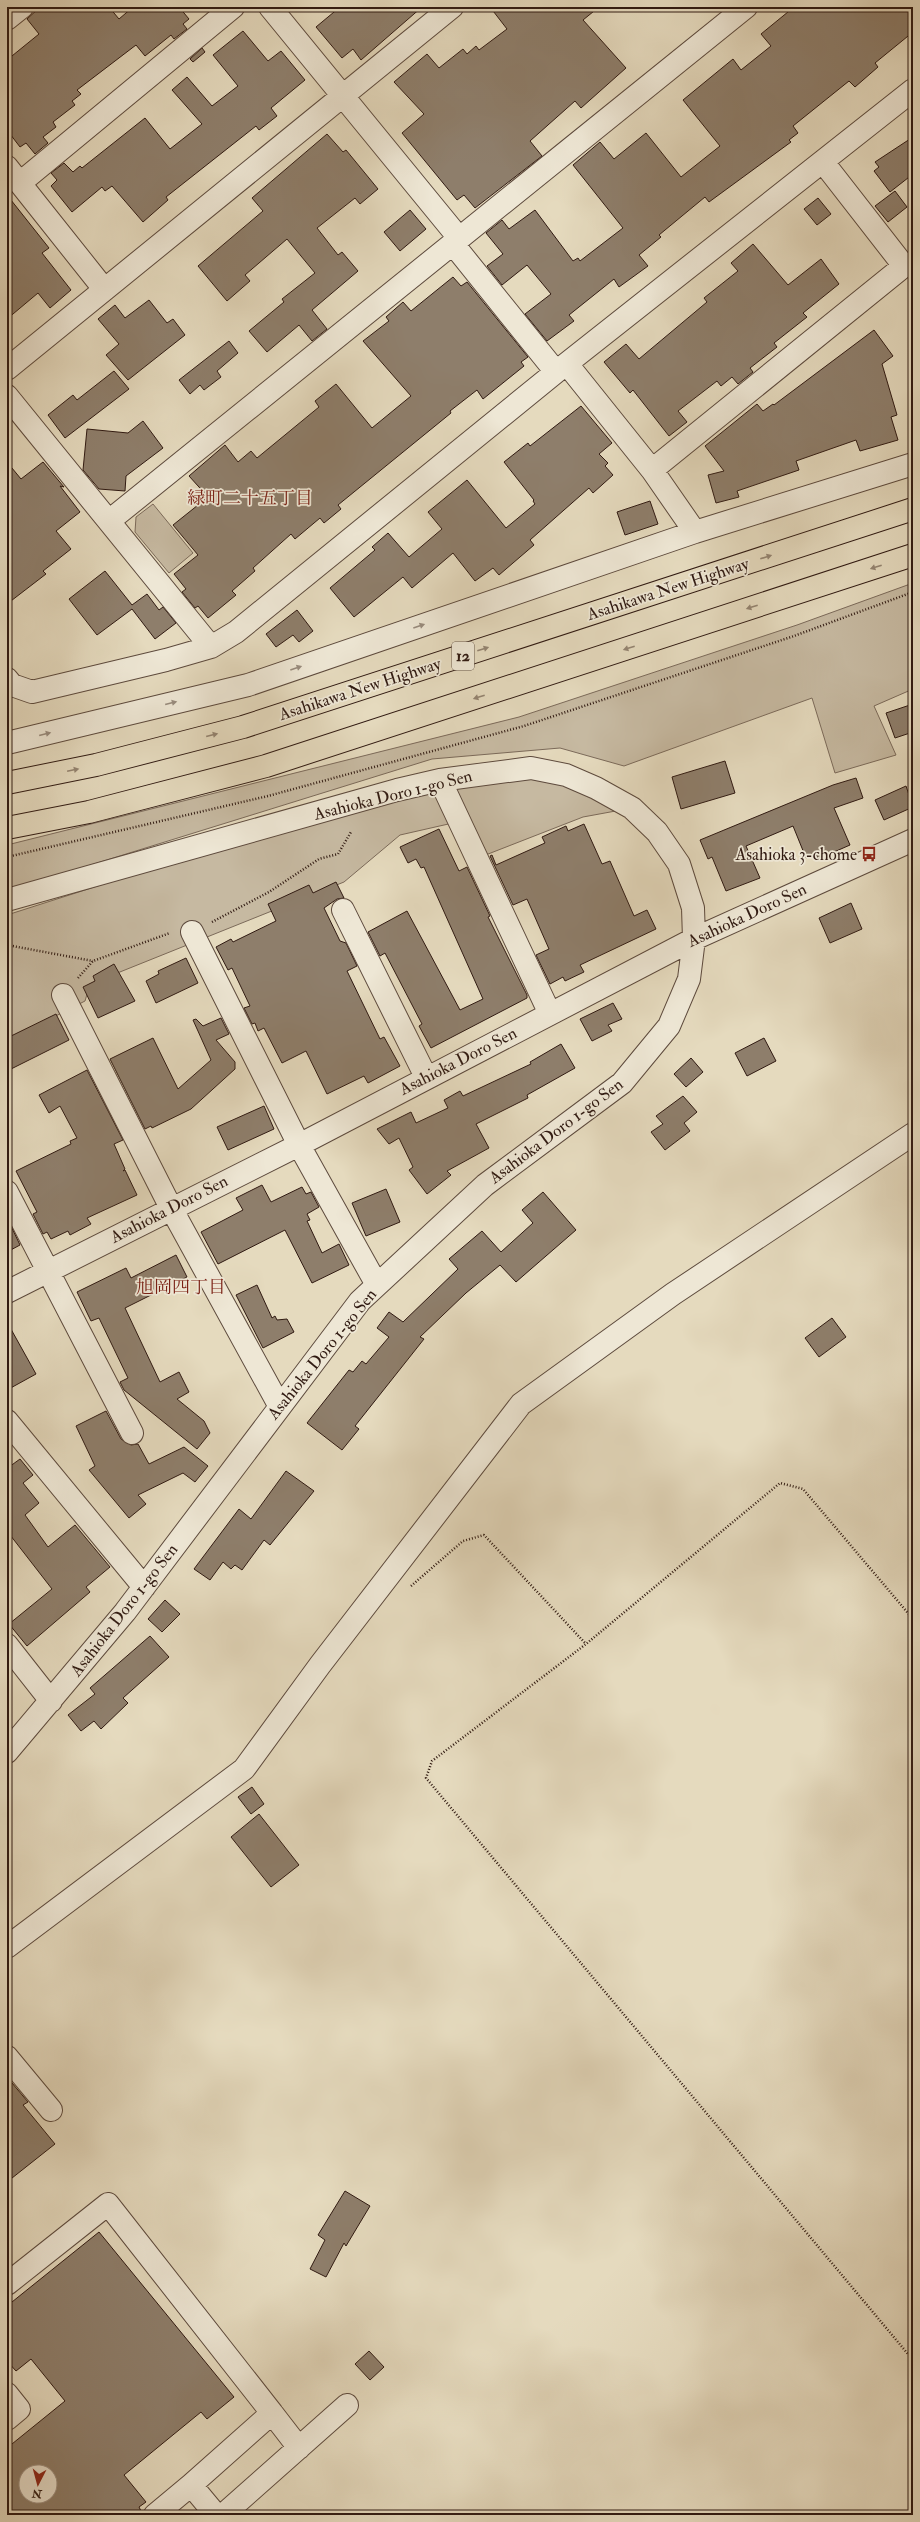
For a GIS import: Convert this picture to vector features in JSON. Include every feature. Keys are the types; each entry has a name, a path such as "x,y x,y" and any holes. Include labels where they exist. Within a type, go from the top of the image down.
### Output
{"highway":[{"name":"Asahikawa New Highway","path":"7,783 96,765 243,727 913,509"},
{"path":"7,828 89,812 266,766 913,555"}],"street":[{"path":"7,20 22,7"},
{"path":"104,289 13,175 233,7"},
{"path":"270,7 456,241 562,368 652,470 695,532"},
{"path":"7,369 452,7"},
{"path":"109,521 746,7"},
{"path":"7,679 12,685 32,692 166,660 211,647 236,632 562,368 913,90"},
{"path":"652,470 904,266 823,162"},
{"path":"7,396 211,647"},
{"path":"7,743 248,685 695,532 913,464"},
{"name":"Asahioka Doro 1-go Sen","path":"7,900 440,780 495,771 531,768 566,775 596,788 632,808 657,832 679,864 693,908 694,939 689,979 669,1026 622,1083 485,1185 360,1301 279,1405 144,1587 7,1752"},
{"path":"440,780 550,1014"},
{"name":"Asahioka Doro Sen","path":"7,1292 171,1208 299,1145 426,1077 694,939 913,840"},
{"path":"344,910 426,1077"},
{"path":"192,932 299,1145 377,1285"},
{"path":"63,995 171,1208 279,1405"},
{"path":"7,1947 244,1769 320,1665 522,1404 673,1294 913,1134"},
{"path":"7,1192 132,1433"},
{"path":"7,1421 144,1587"},
{"path":"7,1645 51,1700"},
{"path":"7,2057 51,2110"},
{"path":"7,2284 108,2204 299,2448"},
{"path":"7,2394 20,2409 7,2419"},
{"path":"224,2515 347,2405"},
{"path":"156,2515 192,2485 272,2413"},
{"path":"192,2485 216,2515"}],"path":[{"path":"7,857 268,796 524,726 794,636 913,592"},
{"path":"338,854 351,832"},
{"path":"7,945 93,961"},
{"path":"913,1619 803,1489 780,1483 586,1644 432,1761 426,1778 913,2360"},
{"path":"409,1587 463,1541 484,1535 586,1644"}],"shaded area":[{"path":"153,504 193,553 169,573 135,532 136,517"},
{"path":"913,583 913,689 874,706 896,755 835,773 812,698 624,766 560,748 432,759 7,891 7,845 519,717 797,625"},
{"path":"531,768 632,808 583,817 483,856 466,820 400,835 344,882 90,984 85,1001 7,1041 7,915 397,790"}],"building":[{"path":"40,7 109,7 119,19 133,7 179,7 189,19 183,24 187,29 174,39 171,35 145,56 136,45 77,90 81,94 72,101 75,105 53,122 56,127 43,137 48,143 35,154 26,143 20,147 7,130 7,60 39,34 27,19"},
{"path":"340,7 422,7 361,60 353,49 342,58 316,27"},
{"path":"490,7 599,7 583,20 626,68 581,108 575,101 530,141 542,156 475,208 464,195 457,200 402,133 424,114 394,82 427,54 439,68 463,49 467,54 476,46 479,50 507,29"},
{"path":"794,7 913,7 913,32 875,63 878,67 855,87 849,81 793,126 798,133 789,140 791,142 709,202 705,197 659,235 661,237 639,255 648,266 619,287 614,279 569,315 574,321 547,341 525,314 551,294 527,265 502,285 487,266 503,254 486,233 502,220 509,229 535,210 573,261 578,258 580,261 623,228 573,165 600,142 614,159 646,133 681,177 720,146 683,100 733,59 741,70 771,46 761,34"},
{"path":"243,31 268,61 281,51 305,80 271,108 277,116 259,130 256,126 166,197 168,200 143,222 112,186 105,191 102,187 72,212 51,186 57,180 51,173 64,163 73,172 80,166 82,168 145,118 170,149 202,124 172,90 187,77 212,106 238,86 213,55"},
{"path":"202,48 205,52 193,62 190,59"},
{"path":"327,134 343,152 346,150 378,189 360,204 355,198 317,228 338,255 342,252 358,271 312,310 327,329 312,341 299,325 267,352 249,331 284,302 282,299 315,273 287,239 245,275 250,281 227,301 198,266 263,211 252,198"},
{"path":"913,137 913,174 890,192 874,171 879,167 875,162"},
{"path":"895,191 907,207 888,222 875,206"},
{"path":"7,195 49,248 42,253 71,290 50,308 38,293 7,319"},
{"path":"818,198 831,214 817,225 804,209"},
{"path":"410,210 426,229 400,251 384,232"},
{"path":"753,244 788,285 821,259 839,284 803,313 807,317 774,343 777,347 750,368 753,372 738,384 732,377 721,386 717,381 678,411 687,422 669,436 633,390 630,393 604,362 626,344 639,359 707,302 704,298 738,271 731,263"},
{"path":"453,277 461,286 467,282 528,357 521,362 524,366 483,399 477,390 450,411 451,413 338,505 341,509 324,523 320,518 295,539 291,534 253,568 255,571 232,591 236,595 208,618 198,606 195,608 182,592 186,589 174,574 198,555 173,525 208,497 189,476 225,445 238,462 251,451 257,458 319,407 315,401 336,384 372,428 411,396 363,341 389,321 386,317 403,302 411,311"},
{"path":"149,300 167,323 173,319 185,335 128,380 106,355 119,344 98,319 115,305 125,318"},
{"path":"874,330 893,356 882,364 897,415 891,417 898,440 860,451 856,440 796,461 799,470 737,491 739,497 716,503 708,475 724,471 705,446 757,404 763,411 773,404 774,405"},
{"path":"229,341 238,353 217,371 221,377 204,390 200,385 190,394 179,380"},
{"path":"114,371 129,389 65,438 48,415 73,395 77,400"},
{"path":"581,406 612,443 599,454 608,463 605,466 613,475 593,493 589,488 530,540 534,545 499,575 493,568 475,581 453,553 412,588 403,577 354,617 330,588 375,550 372,547 388,533 409,557 442,529 428,512 467,480 506,528 535,504 533,501 534,500 504,462 528,443 530,446"},
{"path":"143,421 163,448 126,476 125,491 99,489 83,470 87,429 128,433"},
{"path":"7,462 21,479 43,462 64,487 60,486 80,512 56,531 71,549 43,571 46,574 7,604"},
{"path":"650,501 658,524 625,535 617,512"},
{"path":"105,571 132,605 147,594 159,610 163,607 176,623 155,639 132,609 97,635 69,599"},
{"path":"297,610 313,631 299,642 293,635 276,647 266,634"},
{"path":"913,704 913,732 895,738 886,713"},
{"path":"725,761 735,793 681,809 672,777"},
{"path":"856,778 863,798 834,808 850,845 818,859 816,854 806,858 793,826 746,846 760,878 726,891 712,857 708,859 700,840 833,785"},
{"path":"906,786 913,807 884,820 875,800"},
{"path":"584,824 602,864 610,861 634,916 647,910 656,929 580,965 584,972 565,981 563,977 550,984 536,955 549,949 527,899 513,905 490,856 492,855 496,865 545,843 542,837 566,826 568,831"},
{"path":"439,829 459,871 467,867 490,916 488,917 527,995 527,998 431,1048 419,1026 422,1024 385,953 380,956 368,932 407,911 460,1010 483,999 424,867 421,868 416,859 408,863 400,847"},
{"path":"336,882 344,898 337,899 324,908 340,941 346,943 357,966 347,971 380,1039 384,1037 400,1066 368,1083 364,1076 327,1094 306,1051 282,1063 264,1028 258,1031 255,1023 252,1024 244,1008 250,1006 232,968 228,970 216,947 231,939 233,942 276,921 268,904 309,885 313,893"},
{"path":"851,903 862,929 830,943 819,918"},
{"path":"186,958 198,983 156,1003 146,981 159,974 158,971"},
{"path":"114,964 135,1001 98,1018 83,987 95,981 93,976"},
{"path":"613,1003 622,1019 608,1025 612,1031 592,1041 580,1019"},
{"path":"56,1014 69,1040 7,1071 7,1038"},
{"path":"221,1018 229,1034 216,1040 235,1062 235,1069 191,1109 152,1128 151,1126 145,1129 110,1059 153,1038 178,1089 211,1060 193,1020 196,1019 203,1026"},
{"path":"764,1038 776,1061 747,1076 735,1053"},
{"path":"561,1044 575,1068 527,1095 528,1098 476,1124 489,1148 447,1171 451,1175 427,1194 409,1170 413,1167 399,1138 389,1144 377,1129 411,1112 416,1123 448,1108 444,1100 460,1091 463,1096 531,1064 530,1062"},
{"path":"691,1058 703,1072 686,1087 674,1074"},
{"path":"87,1070 123,1140 114,1144 125,1169 123,1171 125,1170 137,1195 87,1218 91,1224 70,1235 68,1231 51,1239 47,1232 43,1234 33,1214 37,1212 16,1171 71,1144 70,1141 77,1138 60,1106 49,1113 39,1095"},
{"path":"683,1096 697,1112 684,1123 690,1131 665,1150 651,1132 663,1124 656,1116"},
{"path":"264,1106 274,1129 228,1150 217,1127"},
{"path":"262,1185 271,1202 302,1187 306,1194 311,1192 319,1207 307,1214 310,1220 307,1221 322,1253 339,1244 349,1265 312,1283 285,1230 218,1264 201,1232 243,1210 236,1198"},
{"path":"386,1189 400,1222 366,1236 352,1203"},
{"path":"543,1192 576,1230 516,1282 500,1265 466,1293 420,1337 424,1339 355,1426 359,1429 342,1450 307,1423 349,1370 353,1372 362,1361 366,1364 389,1337 377,1328 389,1312 403,1322 458,1269 449,1259 482,1231 501,1252 533,1223 522,1210"},
{"path":"11,1226 20,1245 7,1252 7,1228"},
{"path":"176,1255 187,1277 125,1308 160,1382 179,1372 189,1392 177,1399 204,1421 210,1433 197,1449 124,1390 120,1382 128,1378 99,1318 91,1321 77,1292 126,1268 131,1278"},
{"path":"257,1285 272,1318 275,1316 277,1320 287,1319 294,1332 263,1348 236,1295"},
{"path":"832,1318 846,1337 819,1357 805,1338"},
{"path":"7,1322 36,1374 7,1390"},
{"path":"106,1411 121,1439 131,1445 138,1444 149,1464 184,1447 208,1466 195,1482 183,1473 138,1495 146,1504 129,1518 89,1470 95,1466 76,1426"},
{"path":"20,1459 33,1475 23,1483 39,1503 25,1515 48,1547 75,1525 110,1567 86,1587 90,1592 27,1646 9,1624 52,1589 7,1531 7,1465 9,1467"},
{"path":"286,1471 314,1491 270,1545 264,1540 242,1570 235,1565 231,1569 223,1562 210,1580 194,1569 239,1509 251,1519"},
{"path":"165,1600 180,1614 162,1632 148,1619"},
{"path":"150,1636 169,1657 123,1698 128,1703 101,1729 94,1721 81,1731 68,1715 95,1694 90,1688"},
{"path":"252,1787 264,1804 251,1814 238,1797"},
{"path":"259,1814 299,1865 271,1887 231,1837"},
{"path":"7,2077 28,2102 23,2105 55,2144 7,2182"},
{"path":"345,2191 370,2206 346,2246 344,2243 326,2277 310,2269 325,2240 318,2235"},
{"path":"99,2232 234,2397 207,2419 201,2412 124,2475 146,2502 139,2507 143,2515 7,2515 7,2448 65,2401 31,2359 16,2371 7,2361 7,2306"},
{"path":"369,2351 384,2367 370,2380 355,2364"}],"place":[{"name":"Asahioka 3-chome","path":"869,854"}],"district":[{"name":"緑町二十五丁目","path":"250,498"},
{"name":"旭岡四丁目","path":"181,1287"}]}
